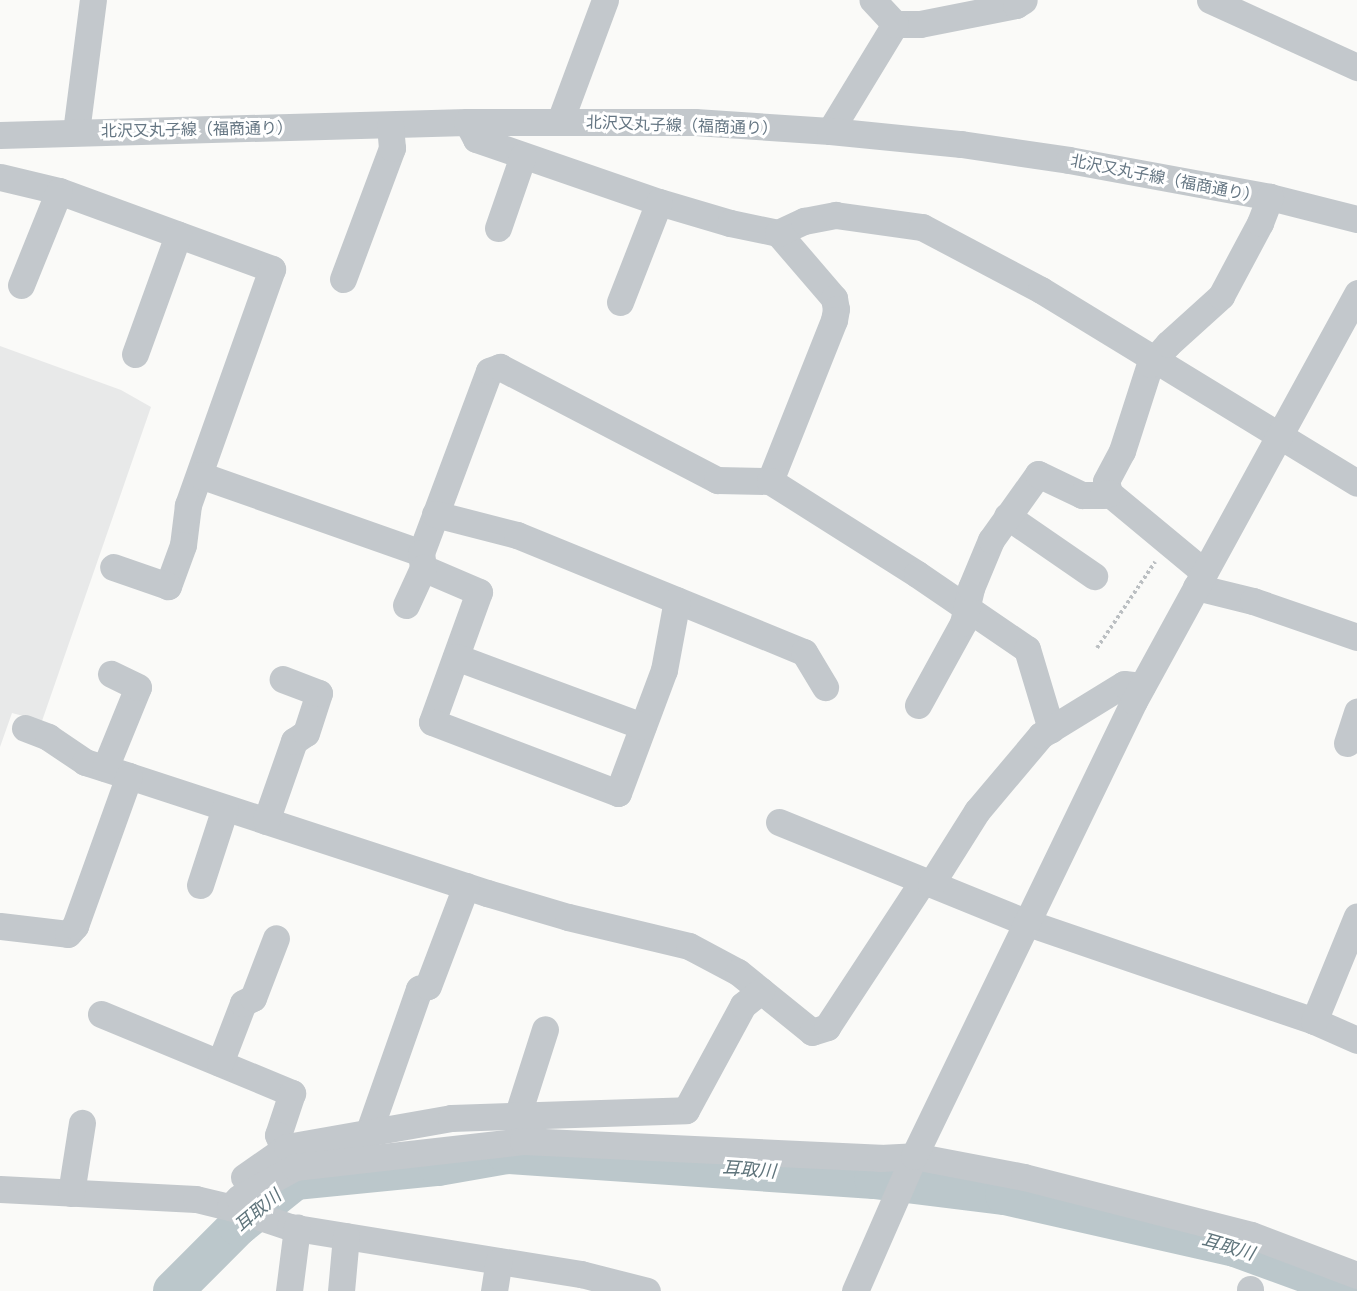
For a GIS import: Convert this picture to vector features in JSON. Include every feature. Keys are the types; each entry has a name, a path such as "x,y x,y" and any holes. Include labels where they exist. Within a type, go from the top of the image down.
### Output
{"street":[{"path":"76,132 93,0"},
{"path":"560,121 605,0"},
{"path":"873,0 895,24 920,24 1016,5 1024,0"},
{"path":"1210,0 1258,10 1357,67"},
{"path":"830,131 895,24"},
{"path":"467,122 476,139 659,202 730,223 778,233 804,221 835,215 922,227 1041,290 1357,483"},
{"name":"北沢又丸子線（福商通り）","path":"0,135 467,122 695,122 830,131 961,144 1058,158 1270,197 1357,219"},
{"path":"343,279 392,148 390,125"},
{"path":"498,228 523,156"},
{"path":"0,177 59,191 272,269 188,505 183,545 168,586 113,567"},
{"path":"21,285 59,191"},
{"path":"1270,197 1260,223 1221,296 1168,344 1150,364 1122,451 1106,481 1109,493 1169,542 1200,580 1357,637"},
{"path":"620,302 659,202"},
{"path":"770,482 836,309 834,298 778,233"},
{"path":"135,354 178,235"},
{"path":"855,1291 913,1158 1142,686 1277,435 1357,293"},
{"path":"406,605 435,514 489,371 500,367 717,480 770,482 967,608 1027,649 1051,729"},
{"path":"918,705 963,623 971,588 991,540 1038,474 1082,495 1109,493"},
{"path":"200,475 422,560 479,592 432,722 618,793 664,670 677,600"},
{"path":"435,514 517,535 804,652 825,687"},
{"path":"1007,516 1094,576"},
{"path":"456,657 643,726"},
{"path":"0,926 68,934 75,926 138,687 111,674"},
{"path":"266,821 294,741 306,733 319,693 283,679"},
{"path":"25,728 48,737 85,762 225,808 568,917 689,946 738,972 812,1032 826,1027 977,811 1041,735 1124,684 1142,686"},
{"path":"1347,743 1357,712"},
{"path":"200,885 225,808"},
{"path":"779,822 1028,923 1314,1021 1357,1040"},
{"path":"369,1131 419,989 428,986 466,886"},
{"path":"1314,1021 1357,916"},
{"path":"220,1063 243,1003 253,998 276,938"},
{"path":"228,1207 224,1190 284,1149 369,1131 451,1118 686,1110 742,1005 761,991"},
{"path":"101,1014 292,1093 278,1135 284,1149"},
{"path":"517,1116 545,1029"},
{"path":"71,1193 81,1123"},
{"path":"228,1207 238,1198 295,1167 523,1141 868,1158 913,1158 1024,1177 1251,1234 1357,1275"},
{"path":"0,1189 196,1199 294,1227 580,1274 647,1291"},
{"path":"289,1291 294,1227"},
{"path":"341,1291 346,1236"},
{"path":"494,1291 499,1261"}],"path":[{"path":"1097,648 1169,542"}],"shaded area":[{"path":"0,346 121,390 151,407 42,721 12,713 0,747"}],"waterway":[{"name":"耳取川","path":"173,1291 238,1226 295,1180 438,1166 507,1154 874,1179 1005,1195 1235,1247 1356,1291"}]}
